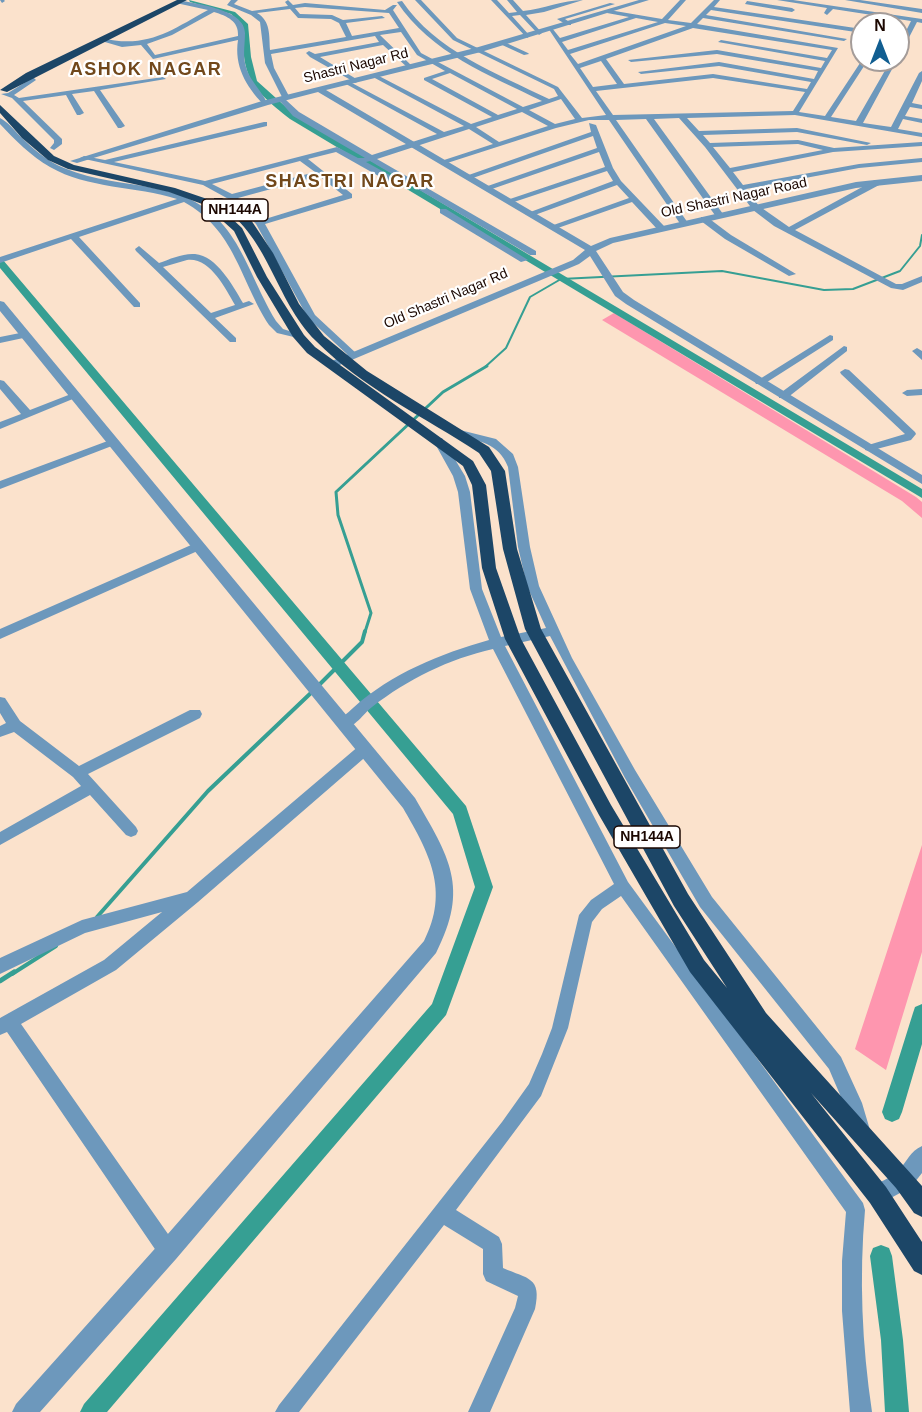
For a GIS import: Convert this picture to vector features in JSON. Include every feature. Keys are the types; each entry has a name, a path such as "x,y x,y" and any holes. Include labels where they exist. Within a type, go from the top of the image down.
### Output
{"highway":[{"path":"0,81 168,0"},
{"path":"3,94 29,75 180,1"},
{"name":"NH144A","path":"3,94 54,148 110,172 188,188 230,205 253,227 302,318 326,344 411,405 457,431 484,450 498,471 510,549 545,634 681,900 753,1010 904,1180 922,1205"},
{"name":"NH144A","path":"0,108 51,158 71,167 172,190 209,203 238,230 262,277 299,337 311,350 396,413 438,440 475,473 479,485 489,568 505,641 697,966 878,1195 922,1263"}],"street":[{"path":"286,0 298,16 332,16 342,22 350,38"},
{"path":"418,0 455,39 551,86 564,96 579,119"},
{"path":"496,0 532,34"},
{"path":"510,0 514,15 532,34"},
{"path":"529,6 563,0"},
{"path":"514,15 542,11 580,0"},
{"path":"598,0 611,8 638,16 836,49"},
{"name":"Shastri Nagar Rd","path":"79,159 275,100 478,50 590,18 611,8 624,8 646,0"},
{"path":"566,53 664,21 683,0"},
{"path":"576,67 693,26 717,0"},
{"path":"780,0 805,2 854,12"},
{"path":"848,0 880,2 922,11"},
{"path":"899,0 922,3"},
{"path":"180,1 213,10 238,23 241,28 240,57 253,90 275,100 369,158 533,253"},
{"path":"393,16 399,1"},
{"path":"399,1 411,19 436,43 548,101"},
{"path":"228,2 254,12 267,27 275,100"},
{"path":"738,12 748,2 797,11"},
{"path":"790,20 805,2"},
{"path":"254,12 307,4 382,12 411,19 434,16"},
{"path":"568,24 560,19 579,13 611,8"},
{"path":"711,8 849,28 795,113"},
{"path":"818,24 831,8"},
{"path":"101,40 122,45 143,43 167,36 213,10"},
{"path":"833,26 846,10"},
{"path":"579,13 590,18"},
{"path":"342,22 393,16"},
{"path":"393,16 416,52 429,62 554,126"},
{"path":"558,41 638,16"},
{"path":"701,16 844,39"},
{"path":"362,20 410,67"},
{"path":"910,38 919,21"},
{"path":"268,52 401,30"},
{"path":"550,30 684,223"},
{"path":"711,52 731,32"},
{"path":"143,43 153,57 240,38"},
{"path":"721,42 829,60"},
{"path":"312,56 383,43"},
{"path":"502,43 526,54"},
{"path":"299,47 352,82 442,134"},
{"path":"624,52 649,82"},
{"path":"631,60 711,52 823,70"},
{"path":"602,58 622,86"},
{"path":"641,72 716,64 815,81"},
{"path":"448,72 426,79 497,117"},
{"path":"827,118 857,72"},
{"path":"859,123 887,72"},
{"path":"894,130 920,82 922,73"},
{"path":"375,76 470,126 498,145"},
{"path":"593,89 720,76 809,91"},
{"path":"17,100 163,79"},
{"path":"96,89 121,126"},
{"path":"320,90 591,250 619,294 630,302 922,480"},
{"path":"68,93 80,113"},
{"path":"3,94 17,100 58,139 58,144 54,148"},
{"path":"912,94 922,95"},
{"path":"205,183 339,149 369,158 564,96"},
{"path":"908,104 922,107"},
{"path":"444,163 554,126 589,118 795,113 922,135"},
{"path":"680,115 708,145 756,208 789,230 890,285 903,287 922,279"},
{"path":"648,116 720,216"},
{"path":"901,117 922,121"},
{"path":"589,118 609,168 618,182 661,228"},
{"path":"0,120 31,152 60,169 100,181 146,188 183,200 206,211 218,223 260,301 280,331 299,337"},
{"path":"326,122 369,158 524,260"},
{"path":"103,163 264,124"},
{"path":"697,133 797,129 886,146"},
{"path":"467,177 595,133"},
{"path":"708,145 798,142 833,150"},
{"path":"728,171 833,150 922,144"},
{"path":"789,230 884,181 872,164 856,148"},
{"path":"486,188 601,149"},
{"path":"79,159 205,183 247,208 260,223 311,315 349,359"},
{"path":"260,223 349,196 303,159"},
{"path":"741,188 872,164 922,160"},
{"path":"508,201 609,168"},
{"path":"231,197 322,173"},
{"name":"Old Shastri Nagar Road","path":"335,368 349,359 568,266 591,250 610,241 884,181 922,178"},
{"path":"529,214 618,182"},
{"path":"552,227 634,199"},
{"path":"0,260 183,200"},
{"path":"704,219 728,237 792,274"},
{"path":"73,236 137,305"},
{"path":"139,249 211,315 233,340"},
{"path":"158,266 194,257 201,258 217,273 241,307"},
{"path":"211,315 260,301"},
{"path":"0,304 310,682 345,719 365,749 409,803 437,852 445,887 446,909 441,930 430,947 168,1251 24,1412"},
{"path":"0,340 25,335"},
{"path":"760,382 830,338"},
{"path":"783,396 844,349"},
{"path":"845,372 911,434 907,438 868,448"},
{"path":"0,382 28,415"},
{"path":"907,393 922,392"},
{"path":"0,426 75,396"},
{"path":"0,485 113,442"},
{"path":"0,633 198,546"},
{"path":"345,719 404,676 434,661 505,641 545,634 706,902 835,1063 853,1103 862,1133"},
{"path":"505,641 623,887 856,1210 850,1266 850,1301 861,1412"},
{"path":"0,702 15,725 34,743 78,773 130,831"},
{"path":"78,773 195,714"},
{"path":"0,732 15,725"},
{"path":"168,1251 5,1025 110,965 365,749"},
{"path":"0,839 90,788"},
{"path":"286,1412 535,1090 560,1028 585,920 592,908 602,899 623,887"},
{"path":"0,966 82,927 193,897"},
{"path":"856,1210 904,1180 922,1156"},
{"path":"442,1212 492,1244 493,1274 529,1292 525,1309 479,1412"}],"shaded area":[{"path":"614,313 916,497 922,502 922,518 902,501 602,320"},
{"path":"922,845 922,952 886,1070 855,1049"}],"waterway":[{"path":"192,1 233,13 246,25 247,57 253,81 274,102 314,132 404,182 922,494"},
{"path":"485,367 506,348 530,297 561,279 722,271 824,290 853,289 900,271 920,246 922,235"},
{"path":"0,262 460,811 484,887 439,1009 92,1412"},
{"path":"365,632 371,613 338,515 336,492 443,392 487,366"},
{"path":"318,686 362,642 365,631"},
{"path":"97,917 208,791 313,691"},
{"path":"12,974 56,946"},
{"path":"0,981 14,972"},
{"path":"892,1112 922,1013"},
{"path":"881,1256 892,1340 897,1412"}],"district":[{"name":"ASHOK NAGAR","path":"146,70"},
{"name":"SHASTRI NAGAR","path":"350,182"}]}
